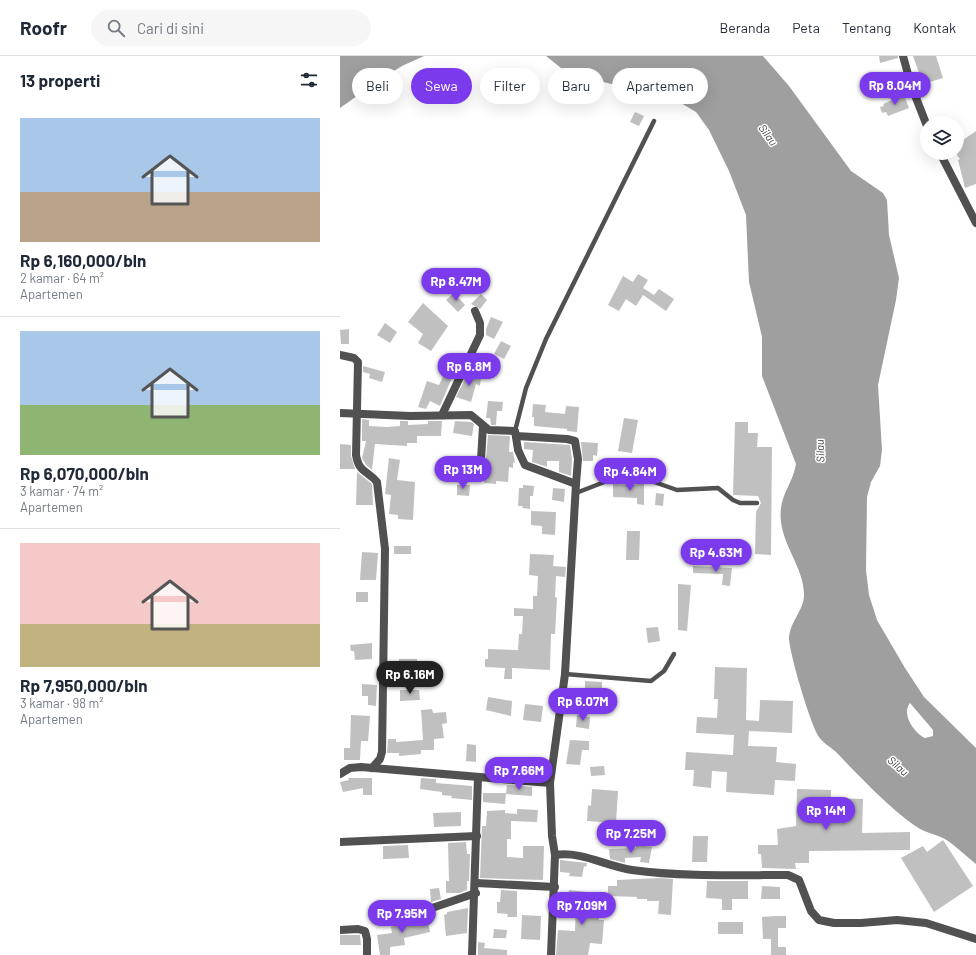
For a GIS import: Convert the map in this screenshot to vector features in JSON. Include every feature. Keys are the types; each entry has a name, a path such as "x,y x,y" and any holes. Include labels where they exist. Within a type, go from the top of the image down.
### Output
{"street":[{"path":"902,56 923,116"},
{"path":"944,160 976,223"},
{"path":"442,415 480,335 480,323 475,311"},
{"path":"340,356 354,358 358,362 356,414 358,464 362,471 377,482 385,549 382,752 380,759 372,768"},
{"path":"340,413 410,416 471,415 489,430 574,441 578,459 565,674 550,783 552,836 555,855 555,887 551,955"},
{"path":"480,477 483,426"},
{"path":"515,434 518,450 525,464 576,484"},
{"path":"340,774 353,767 550,783"},
{"path":"472,955 476,893 478,777"},
{"path":"340,842 477,836"},
{"path":"555,855 567,853 577,854 607,864 632,870 703,875 788,875 799,880 811,911 819,920 834,923 861,923 897,920 926,923 976,939"},
{"path":"476,883 555,887"},
{"path":"391,922 476,893"},
{"path":"340,930 358,929 365,931 367,939 367,955"}],"lane":[{"path":"515,434 526,388 546,339 654,121"},
{"path":"576,493 625,474 637,476 677,490 718,488 733,500 740,503 757,503"},
{"path":"565,674 651,680 664,671 674,654"}],"water":[{"path":"340,56 424,56 399,68 352,68 352,99 340,108"},
{"name":"Silau","path":"546,56 763,56 789,86 851,171 883,193 887,200 889,235 899,278 896,300 878,385 882,450 880,466 871,482 867,497 866,570 869,595 877,620 924,697 976,748 976,864 945,839 920,829 888,804 819,737 806,704 789,639 791,627 800,611 804,599 803,584 786,540 781,522 783,498 792,479 796,464 762,376 762,337 749,282 746,215 729,171 709,130 696,112 682,104 708,104 708,68 612,68 612,84 604,82 604,68 561,68","holes":["910,703 933,730 933,736 925,738 913,728 907,712"]}],"building":[{"path":"879,56 898,56 898,58 880,63"},
{"path":"913,56 936,56 943,78 923,84"},
{"path":"904,95 909,108 888,116 886,112 882,113 880,107 884,106 883,104"},
{"path":"635,112 644,116 639,126 630,122"},
{"path":"976,131 976,184 965,188 958,160 964,160 964,139"},
{"path":"638,274 648,280 643,288 654,295 659,289 674,299 666,311 643,295 636,306 626,299 619,311 608,305 623,276 633,282"},
{"path":"454,293 465,305 458,312 446,300"},
{"path":"481,294 487,300 480,309 471,304"},
{"path":"423,303 448,326 431,351 418,343 423,334 408,322"},
{"path":"491,317 503,322 494,339 486,335 486,329"},
{"path":"385,323 397,332 390,343 377,335"},
{"path":"349,329 349,344 341,344 340,330"},
{"path":"501,341 511,346 504,359 494,354"},
{"path":"363,366 385,372 382,382 369,378 370,374 363,372"},
{"path":"446,370 454,373 440,406 430,401 426,409 418,407 427,381 439,385"},
{"path":"469,371 481,377 480,386 476,384 471,402 456,397"},
{"path":"488,401 503,402 502,411 497,411 496,425 491,425 490,418 486,418"},
{"path":"533,404 546,405 545,412 565,414 566,406 579,407 577,432 567,431 567,429 534,426 534,417 532,417"},
{"path":"624,418 638,420 632,453 618,451"},
{"path":"362,419 369,420 369,426 387,427 400,426 400,421 408,421 408,425 428,424 428,421 442,421 441,436 417,436 417,443 407,443 407,446 375,444 372,470 366,465 362,458 366,441 362,441"},
{"path":"455,421 471,422 474,424 472,436 453,433"},
{"path":"735,422 748,422 748,433 758,433 757,447 772,447 771,555 755,554 756,512 761,503 758,496 733,495"},
{"path":"488,435 510,436 509,452 513,452 515,463 513,462 513,468 509,467 508,482 496,481 496,484 484,483"},
{"path":"524,442 570,445 572,459 571,476 559,472 559,461 547,461 547,467 532,462 533,450 524,449"},
{"path":"581,442 598,443 597,456 593,455 593,461 583,461"},
{"path":"340,444 351,445 351,456 355,469 340,469"},
{"path":"389,458 400,460 397,480 415,482 413,520 398,519 398,515 389,514 391,495 385,494"},
{"path":"460,462 475,463 475,475 472,475 473,472 459,471"},
{"path":"357,472 372,484 373,505 356,505"},
{"path":"636,482 644,482 644,505 637,504 637,498 613,497 613,484 636,485"},
{"path":"457,485 470,485 469,496 457,495"},
{"path":"523,485 534,486 533,496 530,496 530,509 522,508 523,506 518,506 519,488 523,488"},
{"path":"553,488 565,489 564,502 552,500"},
{"path":"656,493 664,494 663,506 655,505"},
{"path":"531,511 556,512 555,535 542,534 542,526 531,525"},
{"path":"627,531 640,531 639,560 626,560"},
{"path":"394,546 411,546 411,554 394,554"},
{"path":"362,552 378,553 376,580 360,580"},
{"path":"530,554 554,555 553,566 566,567 565,577 556,576 555,597 557,598 555,634 551,634 550,670 512,668 512,679 504,679 505,668 485,667 485,659 488,659 488,649 518,650 519,634 522,634 523,616 514,616 514,608 533,609 533,596 537,596 538,576 529,575"},
{"path":"693,566 732,568 730,586 722,585 723,574 693,573"},
{"path":"678,584 691,585 687,631 678,630"},
{"path":"356,592 368,592 368,602 356,602"},
{"path":"658,627 660,641 648,643 646,628"},
{"path":"372,643 372,659 355,660 354,651 351,651 350,645"},
{"path":"399,659 417,659 417,671 399,671"},
{"path":"715,667 747,668 746,720 759,721 760,700 793,701 792,733 749,731 748,746 777,747 776,762 796,764 795,781 775,780 774,795 726,792 727,772 712,771 711,788 693,786 694,770 685,770 686,752 733,755 734,735 696,733 697,717 717,718 718,699 714,699"},
{"path":"585,681 602,682 602,691 585,691"},
{"path":"362,684 377,685 376,706 368,705 368,696 362,696"},
{"path":"400,690 419,690 420,700 400,701"},
{"path":"488,697 512,701 511,716 486,710"},
{"path":"525,704 543,706 541,722 523,720"},
{"path":"432,709 433,713 446,712 447,723 442,724 444,738 434,739 434,750 421,750 421,754 399,756 399,753 387,753 388,739 396,739 396,742 423,740 421,710"},
{"path":"351,715 370,716 368,741 361,741 360,760 344,760 344,748 350,748"},
{"path":"577,715 590,717 589,729 576,727"},
{"path":"570,740 589,741 589,750 582,750 580,765 566,764"},
{"path":"467,744 476,745 476,762 466,761"},
{"path":"501,764 530,767 529,776 500,773"},
{"path":"604,766 605,775 591,776 590,767"},
{"path":"348,778 372,778 372,795 363,795 363,788 343,792 340,782 349,780"},
{"path":"421,778 436,779 436,783 472,786 472,800 451,798 452,796 442,795 442,792 420,789"},
{"path":"507,785 532,787 532,796 506,794"},
{"path":"592,789 618,791 616,823 587,821 588,805 591,806"},
{"path":"797,789 831,790 831,798 863,799 862,833 910,832 910,850 809,851 809,863 795,863 796,869 762,868 761,854 758,854 758,845 778,845 777,829 796,826"},
{"path":"483,793 506,793 505,804 483,802"},
{"path":"517,809 538,810 537,822 511,821 511,839 507,839 507,857 523,858 523,846 544,846 543,880 480,878 482,826 486,826 487,811 505,810 505,813 517,814"},
{"path":"461,812 461,826 434,827 433,813"},
{"path":"693,836 708,836 707,862 692,862"},
{"path":"943,840 973,886 934,912 901,858 923,846 927,852"},
{"path":"466,842 467,854 470,854 469,881 467,881 467,890 460,893 446,893 446,881 449,881 448,843"},
{"path":"408,845 409,858 383,859 383,846"},
{"path":"636,845 652,847 649,863 640,862 641,857 625,858 625,863 610,859 609,849 636,848"},
{"path":"560,860 587,863 586,867 584,866 582,877 569,876 570,873 560,872"},
{"path":"660,878 673,879 671,915 658,914 659,901 647,901 647,899 637,899 637,897 608,896 608,886 617,886 617,880"},
{"path":"707,881 748,881 748,899 732,899 732,910 722,910 722,899 706,898"},
{"path":"762,886 780,887 780,899 761,899"},
{"path":"439,888 441,899 431,902 430,889"},
{"path":"501,890 517,891 517,917 507,917 508,914 497,913 497,902 500,902"},
{"path":"569,890 596,893 594,906 600,906 599,920 604,920 602,944 590,943 588,955 556,955 558,930 575,931 576,901 567,900"},
{"path":"468,908 467,933 446,936 444,915 447,914 447,912"},
{"path":"522,915 541,916 540,940 521,939"},
{"path":"427,916 430,932 404,938 405,945 390,947 390,955 380,955 377,935 392,933 391,927"},
{"path":"786,916 786,928 778,928 778,947 786,947 786,955 771,955 771,939 763,939 762,917"},
{"path":"718,922 743,922 743,934 718,934"},
{"path":"494,929 507,930 506,938 493,938"},
{"path":"340,935 360,935 361,945 340,945"},
{"path":"478,942 485,943 484,948 507,950 507,955 478,955"}]}
